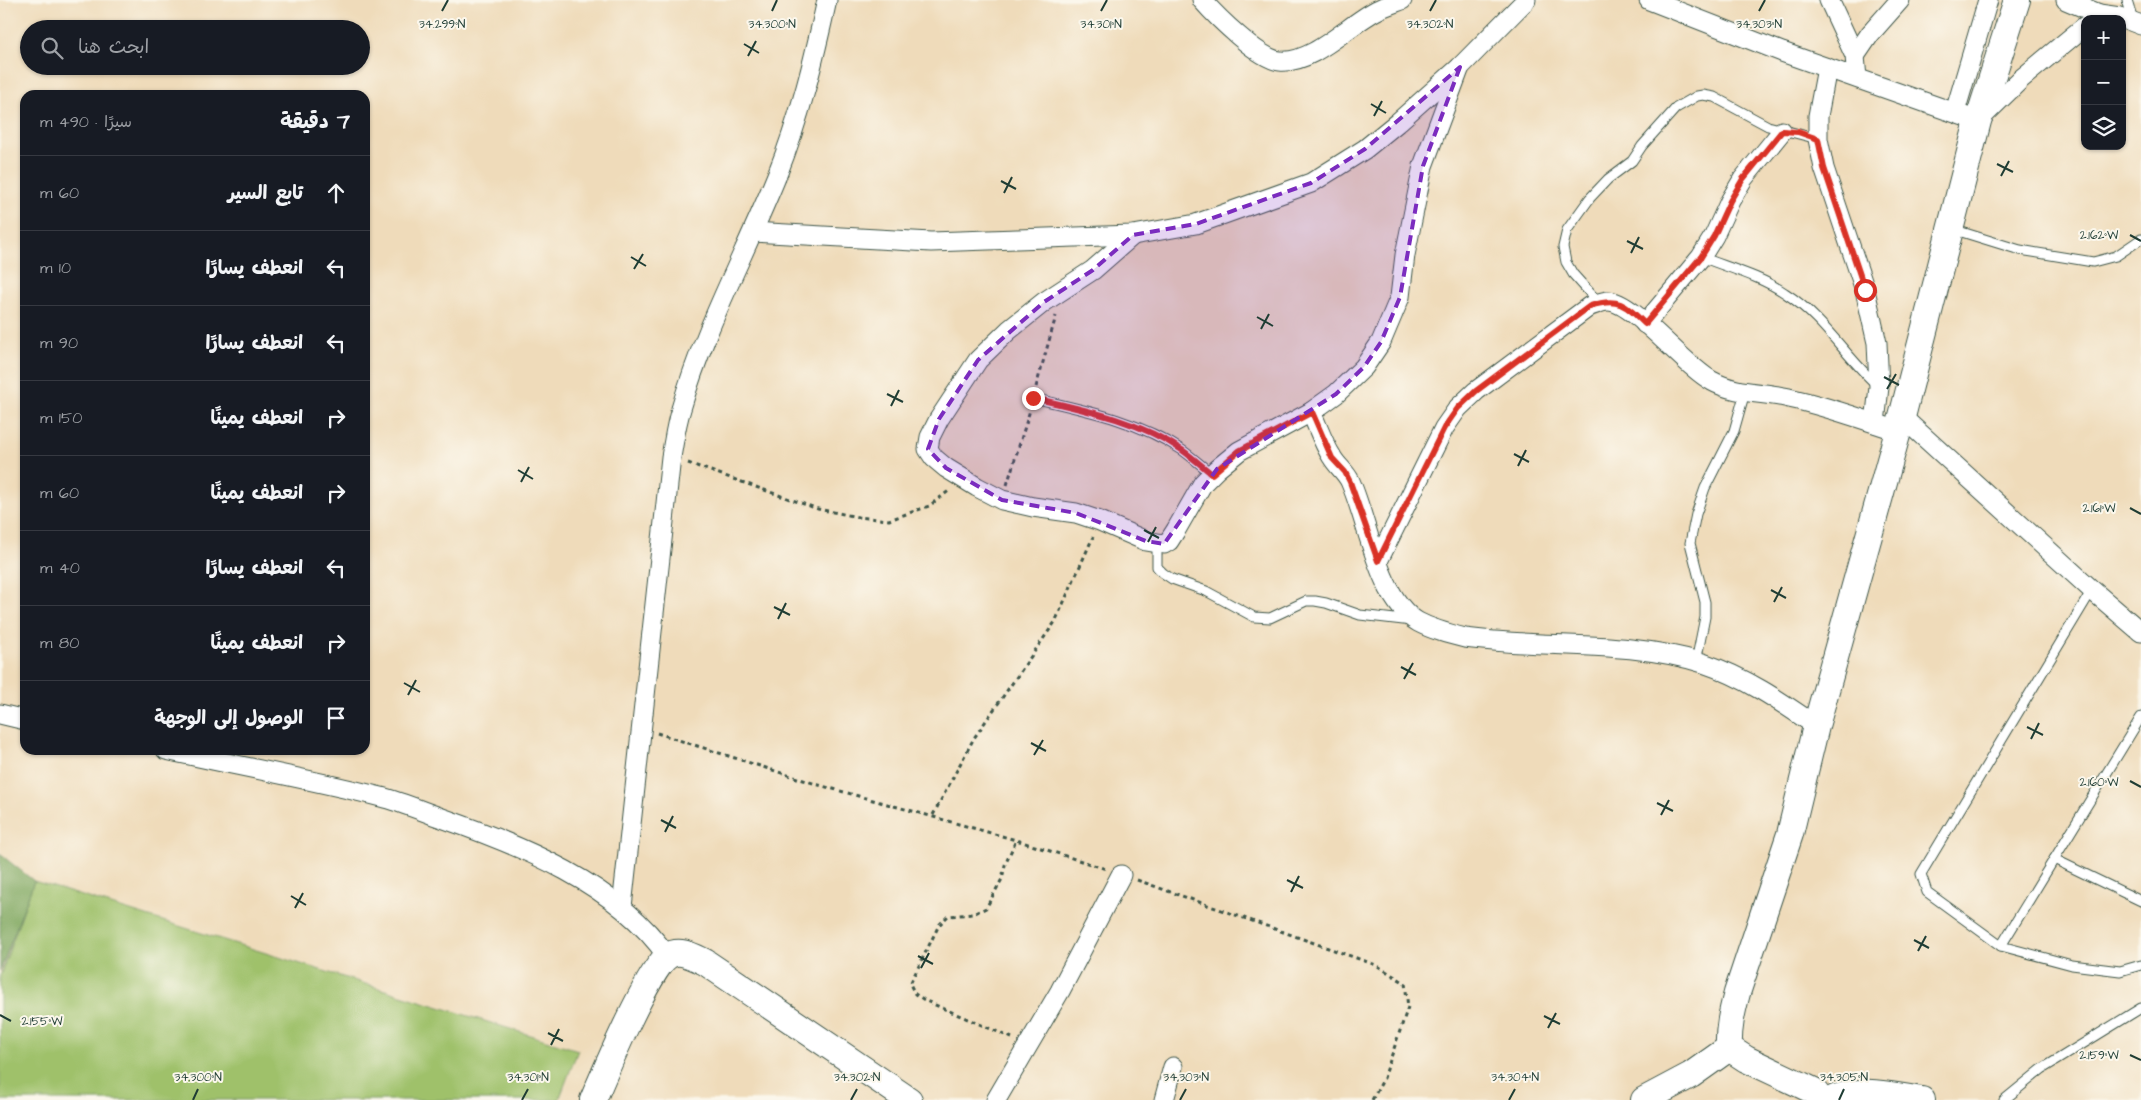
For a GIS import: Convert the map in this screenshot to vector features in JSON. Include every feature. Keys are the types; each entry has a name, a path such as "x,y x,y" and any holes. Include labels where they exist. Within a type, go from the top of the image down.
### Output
{"street":[{"path":"622,907 671,457 680,409 717,309 753,232 789,142 811,70 827,0"},
{"path":"1202,0 1231,29 1263,54 1280,61 1309,55 1376,10 1402,0"},
{"path":"753,232 931,242 1133,235 1196,224 1311,183 1365,149 1460,67 1526,0"},
{"path":"1649,0 1827,68 1967,117"},
{"path":"1829,0 1855,56 1857,78"},
{"path":"1855,56 1870,34 1900,0"},
{"path":"1729,1048 1728,1034 1737,993 1790,834 1892,424 1951,229 1967,117 1988,0"},
{"path":"1967,117 2017,0"},
{"path":"2066,0 2093,15"},
{"path":"1967,117 2021,79 2081,29"},
{"path":"1133,235 1093,270 1044,302 1009,330 978,360 939,419 930,437 928,449 934,458 964,480 1002,500 1033,508 1076,513 1146,541 1164,544 1169,541 1193,499 1212,474 1239,451 1312,412 1336,394 1364,367 1381,342 1400,297 1405,255 1423,166 1460,67"},
{"path":"1827,68 1818,116 1818,139 1824,168 1865,290 1878,343 1880,387 1892,424"},
{"path":"1645,324 1701,257 1743,179 1782,131"},
{"path":"1378,561 1444,428 1458,408 1476,391 1590,306 1607,301 1626,307 1679,356 1712,381 1746,392 1780,395 1892,424 2141,632"},
{"path":"1312,412 1332,458 1345,472 1350,482 1389,589 1400,606 1417,622 1441,632 1465,638 1621,648 1663,654 1696,662 1732,674 1752,684 1816,726"},
{"path":"0,714 20,719"},
{"path":"189,755 383,797 494,836 564,870 622,907 655,938 668,956"},
{"path":"996,1100 1060,991 1121,874"},
{"path":"593,1100 642,997 668,956 676,953 688,954 705,962 909,1100"},
{"path":"1644,1100 1691,1075 1729,1048"},
{"path":"1729,1048 1746,1059 1814,1091 1821,1100"},
{"path":"1164,1100 1173,1067"},
{"path":"1832,1100 1842,1094 1877,1093 1922,1100"}],"lane":[{"path":"2127,0 2137,23"},
{"path":"1599,303 1573,274 1566,262 1564,247 1566,230 1590,198 1608,179 1632,160 1676,108 1697,96 1714,97 1768,126 1782,131 1798,132 1818,139"},
{"path":"1951,229 2020,250 2093,262 2116,256 2141,239"},
{"path":"1701,257 1765,281 1786,293 1819,321 1880,387"},
{"path":"1696,662 1706,617 1690,543 1705,488 1734,432 1746,392"},
{"path":"1033,398 1106,415 1142,429 1182,450 1212,474"},
{"path":"1157,544 1157,567 1163,573 1206,590 1254,617 1270,618 1306,601 1315,601 1360,614 1417,622"},
{"path":"2092,590 1921,874 1927,892 2001,946 2072,965 2120,971 2141,965"},
{"path":"2001,946 2141,717"},
{"path":"2054,859 2141,901"},
{"path":"2004,1100 2042,1069 2141,1008"}],"path":[{"path":"671,457 818,509 858,517 889,520 930,506 964,480"},
{"path":"933,816 974,738 1055,622 1100,521"},
{"path":"641,721 819,784 1016,840 1121,874 1376,964 1405,983 1408,1007 1384,1078 1372,1100"},
{"path":"1016,840 1004,864 1002,879 986,908 973,914 948,916 943,920 910,984 915,994 926,1001 1029,1045"}],"highlighted area":[{"path":"1460,67 1423,166 1400,297 1381,342 1364,367 1336,394 1217,469 1164,544 1146,541 1076,513 1002,500 946,468 928,449 939,419 978,360 1044,302 1093,270 1133,235 1196,224 1311,183 1365,149"}],"green space":[{"path":"0,854 34,881 0,971"},
{"path":"34,881 578,1050 559,1100 0,1100 0,976"}],"route":[{"path":"1033,398 1106,415 1142,429 1182,450 1212,474 1239,451 1312,412 1332,458 1345,472 1350,482 1364,527 1378,561 1444,428 1458,408 1476,391 1590,306 1607,301 1615,302 1626,307 1645,324 1666,296 1701,257 1743,179 1782,131 1798,132 1818,139 1824,168 1865,290"}]}
